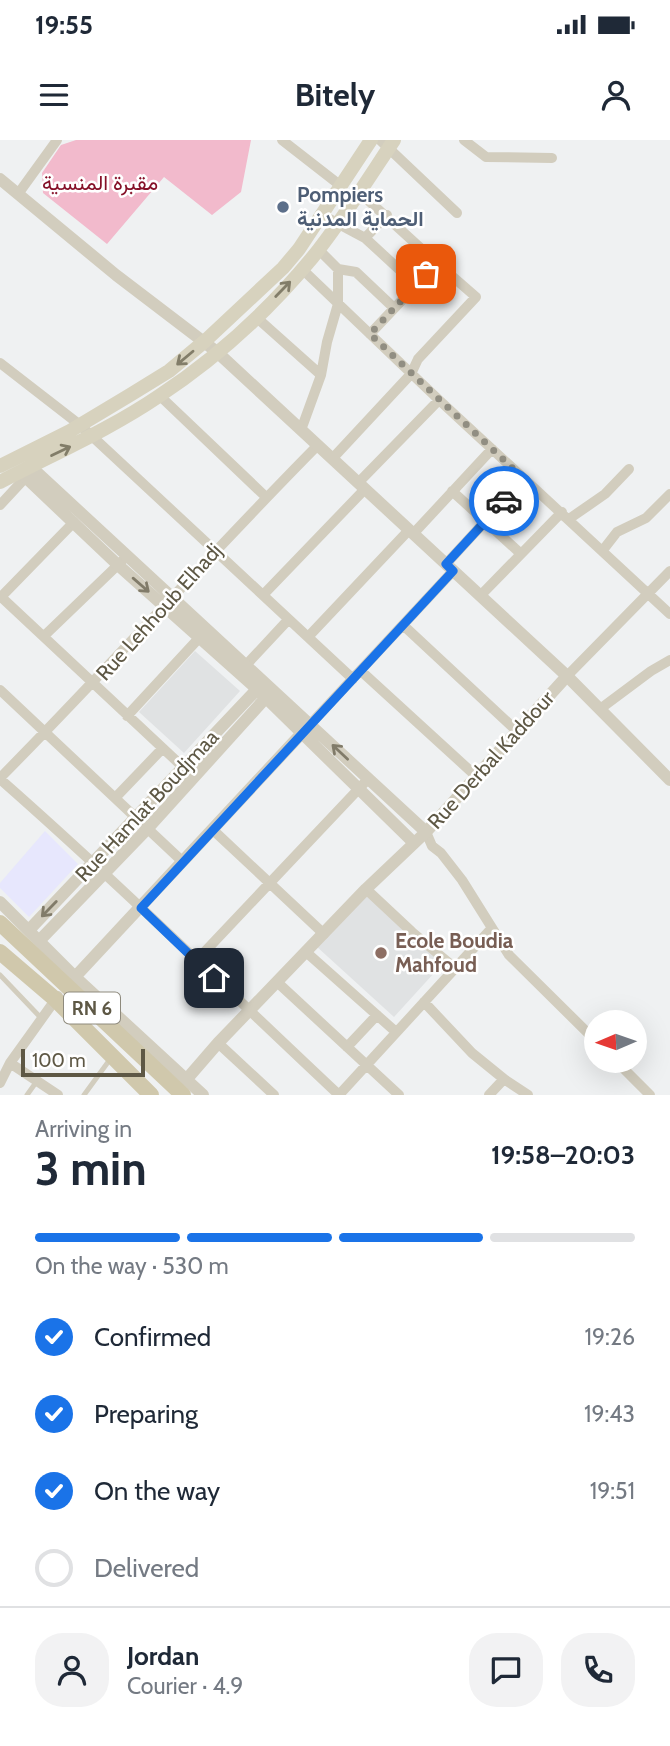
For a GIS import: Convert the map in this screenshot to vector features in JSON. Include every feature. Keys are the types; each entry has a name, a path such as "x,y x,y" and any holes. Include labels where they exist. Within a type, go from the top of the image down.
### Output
{"main road":[{"path":"0,466 80,425 169,371 205,341 283,268 322,215 371,140"},
{"path":"0,482 25,472 92,436 160,396 217,352 256,317 302,269 359,192 388,143"},
{"name":"RN 6","path":"0,923 72,981 162,1076 185,1088"},
{"name":"RN 6","path":"3,965 55,999 149,1094"}],"street":[{"path":"18,194 57,140"},
{"path":"282,140 341,186"},
{"path":"464,140 486,156 552,158"},
{"path":"388,143 457,213"},
{"path":"1,181 137,292 205,341 567,676 670,780"},
{"path":"332,459 411,374 418,359 477,297 359,192"},
{"path":"322,215 365,238 416,285"},
{"path":"365,238 387,215"},
{"path":"318,249 338,269 356,272 394,308"},
{"path":"370,334 437,263"},
{"path":"302,269 670,614"},
{"path":"301,430 321,376 338,304 338,269"},
{"path":"256,317 321,376"},
{"path":"0,363 80,425 288,620 477,777"},
{"path":"160,396 266,497"},
{"path":"263,595 439,400"},
{"name":"Rue Lehhoub Elhadj","path":"0,779 170,602 215,549 318,445"},
{"path":"308,637 492,449"},
{"path":"480,596 520,553 566,515 605,495 629,469"},
{"path":"0,505 25,472"},
{"path":"25,472 74,522 122,560"},
{"path":"25,472 170,602 247,664 265,690"},
{"path":"0,1083 10,1063 55,999 403,625 485,522 524,479"},
{"path":"452,491 520,553"},
{"path":"603,550 617,532 646,518 670,494"},
{"path":"74,522 0,597 184,768"},
{"path":"44,636 122,560"},
{"path":"567,676 670,571"},
{"path":"170,602 200,637 265,690 306,729 368,779 426,832 432,846"},
{"path":"247,664 288,620"},
{"path":"403,625 518,732"},
{"path":"127,716 200,637"},
{"path":"600,709 670,660"},
{"name":"Rue Derbal Kaddour","path":"185,1088 218,1043 366,889 426,832 567,676"},
{"path":"0,690 149,827 182,861"},
{"name":"Rue Hamlat Boudjmaa","path":"29,930 184,768 265,690"},
{"name":"Rue Hamlat Boudjmaa","path":"40,940 149,827 265,690"},
{"path":"306,729 358,789 414,844 432,846 442,853 509,955 584,1029"},
{"path":"116,797 162,749"},
{"path":"0,779 106,873 339,1095 492,928"},
{"path":"196,961 368,779"},
{"path":"212,829 324,934"},
{"path":"366,889 455,968"},
{"path":"0,902 40,940 72,981 185,1088 203,1095"},
{"path":"306,952 396,1032"},
{"path":"277,982 398,1095"},
{"path":"424,1002 471,1052 528,1095"},
{"path":"347,1046 377,1015"},
{"path":"218,1043 274,1095"},
{"path":"10,1063 58,1095"},
{"path":"628,1073 650,1095"},
{"path":"149,1094 162,1076"},
{"path":"489,1095 504,1079"}],"lane":[{"path":"3,965 41,1018"},
{"path":"84,1095 113,1056"},
{"path":"27,1095 37,1081"}],"shaded area":[{"path":"195,651 240,691 184,753 139,712"},
{"path":"45,831 78,864 29,917 0,888 0,883"},
{"name":"Ecole Boudia Mahfoud","path":"367,890 445,961 394,1017 316,946"}],"green space":[{"name":"مقبرة المنسية","path":"76,140 251,140 241,192 212,215 164,177 107,244 43,193 42,173 61,145"}],"way so far":[{"path":"426,274 370,334 524,479 504,501"}],"place":[{"name":"Pompiers الحماية المدنية","path":"283,207"},
{"name":"Ecole Boudia Mahfoud","path":"381,953"}],"route":[{"path":"214,978 141,908 453,571 446,564 504,501"}]}
